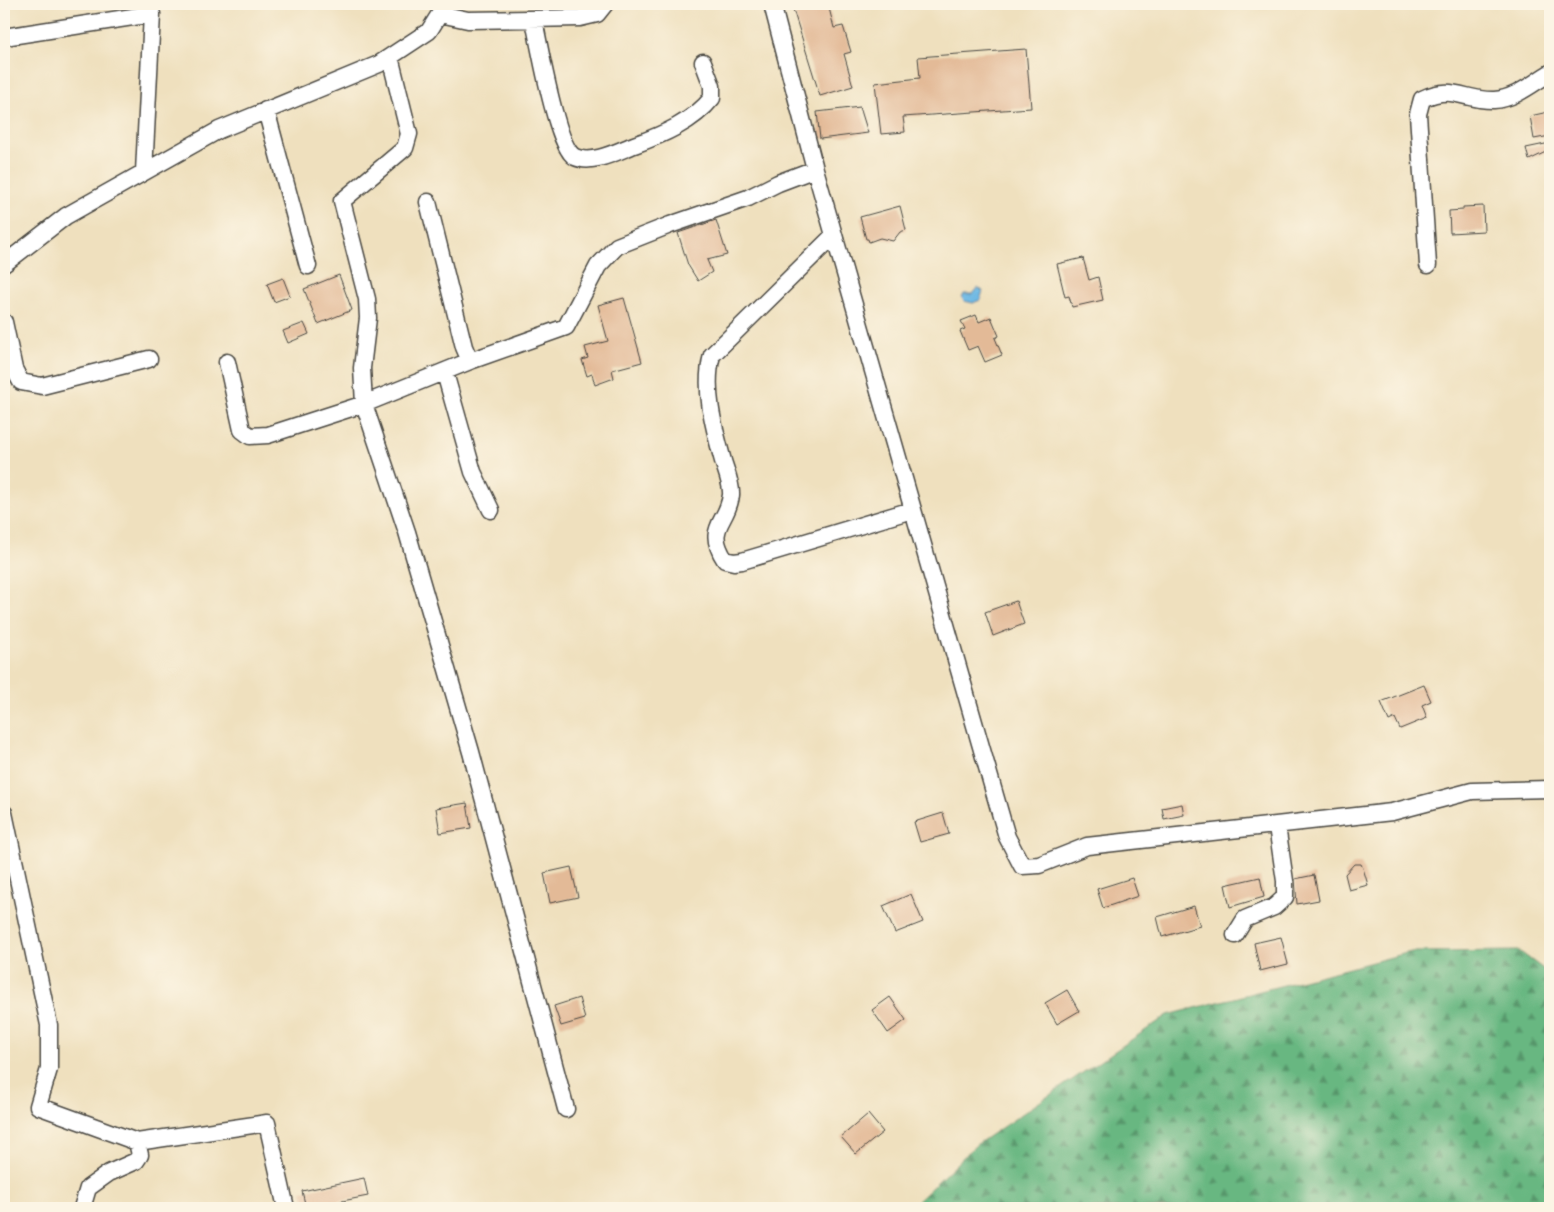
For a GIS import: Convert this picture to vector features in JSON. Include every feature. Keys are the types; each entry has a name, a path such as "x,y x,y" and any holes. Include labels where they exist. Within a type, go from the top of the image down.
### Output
{"street":[{"path":"4,264 66,216 219,130 379,64 429,31 443,9 468,20 534,20 580,18 597,14 605,4"},
{"path":"772,4 815,169 912,510 1007,837 1022,866 1039,865 1087,846 1392,812 1472,791 1550,789"},
{"path":"4,37 152,14 144,172"},
{"path":"534,20 554,111 564,143 569,152 577,158 595,158 610,154 681,124 712,98 712,86 703,62"},
{"path":"390,57 409,134 405,148 342,201 366,299 368,318 362,368 364,404 407,532 469,743 566,1109"},
{"path":"1428,266 1418,114 1422,99 1436,92 1452,92 1470,97 1495,100 1515,95 1550,73"},
{"path":"266,110 308,266"},
{"path":"227,362 242,430 250,436 268,435 364,404 445,373 470,361 566,328 598,266 617,246 670,224 748,198 778,183 815,169"},
{"path":"428,202 464,347 470,361"},
{"path":"834,235 712,355 708,370 713,424 731,495 719,524 716,546 725,560 742,561 912,510"},
{"path":"4,322 14,369 21,382 42,386 149,359"},
{"path":"445,373 473,472 491,510"},
{"path":"4,813 48,1024 50,1069 38,1106 137,1142 267,1124 286,1208"},
{"path":"1235,935 1245,919 1274,907 1285,897 1285,881 1277,826"},
{"path":"82,1208 88,1188 109,1173 136,1161 140,1155 137,1142"}],"path":[{"path":"1550,376 1546,387 1550,393"}],"green space":[{"path":"1519,951 1550,974 1550,1208 910,1208 976,1145 1168,1015 1411,952"}],"water":[{"path":"978,288 983,291 980,300 973,303 964,301 962,298 964,294 973,294"}],"building":[{"path":"828,4 834,28 843,26 851,52 844,54 853,86 820,96 792,6"},
{"path":"1026,49 1031,108 903,117 905,132 881,134 875,83 920,78 918,57"},
{"path":"860,107 868,133 820,139 817,112"},
{"path":"1548,112 1550,136 1534,139 1530,116"},
{"path":"1550,143 1550,150 1529,160 1526,148"},
{"path":"900,206 906,230 900,232 893,241 880,238 869,242 866,239 860,217"},
{"path":"1483,206 1484,231 1450,233 1449,211 1463,210 1463,207"},
{"path":"716,220 727,255 707,260 712,272 698,281 688,265 678,233"},
{"path":"1083,258 1089,280 1098,277 1103,300 1072,307 1069,296 1065,297 1057,264"},
{"path":"339,275 352,310 318,324 304,289"},
{"path":"283,278 290,296 274,302 267,284"},
{"path":"624,298 642,362 612,370 614,378 595,385 592,374 587,376 582,360 588,358 585,347 608,341 598,305"},
{"path":"976,315 979,322 991,317 999,336 995,338 1002,355 985,362 978,346 968,350 960,331 965,329 961,321"},
{"path":"304,323 309,334 288,343 283,331"},
{"path":"1016,601 1024,624 993,636 985,612"},
{"path":"1424,685 1431,701 1422,705 1427,718 1400,729 1395,718 1389,721 1381,702"},
{"path":"467,803 471,828 440,833 436,808"},
{"path":"1182,804 1184,815 1164,819 1162,808"},
{"path":"943,813 949,834 920,842 914,822"},
{"path":"1354,864 1361,864 1368,885 1349,890 1345,874"},
{"path":"571,867 578,897 550,903 544,873"},
{"path":"1314,875 1319,900 1297,904 1295,879"},
{"path":"1260,877 1264,897 1230,907 1225,885"},
{"path":"1132,878 1138,896 1103,908 1097,889"},
{"path":"911,894 923,922 895,933 883,906"},
{"path":"1194,906 1200,926 1162,937 1157,917"},
{"path":"1281,937 1288,964 1260,971 1254,943"},
{"path":"1067,990 1079,1011 1057,1024 1045,1003"},
{"path":"890,997 906,1020 888,1033 872,1010"},
{"path":"579,998 585,1019 561,1026 554,1006"},
{"path":"868,1114 883,1132 856,1154 841,1137"},
{"path":"364,1178 368,1196 306,1208 302,1191"}]}
